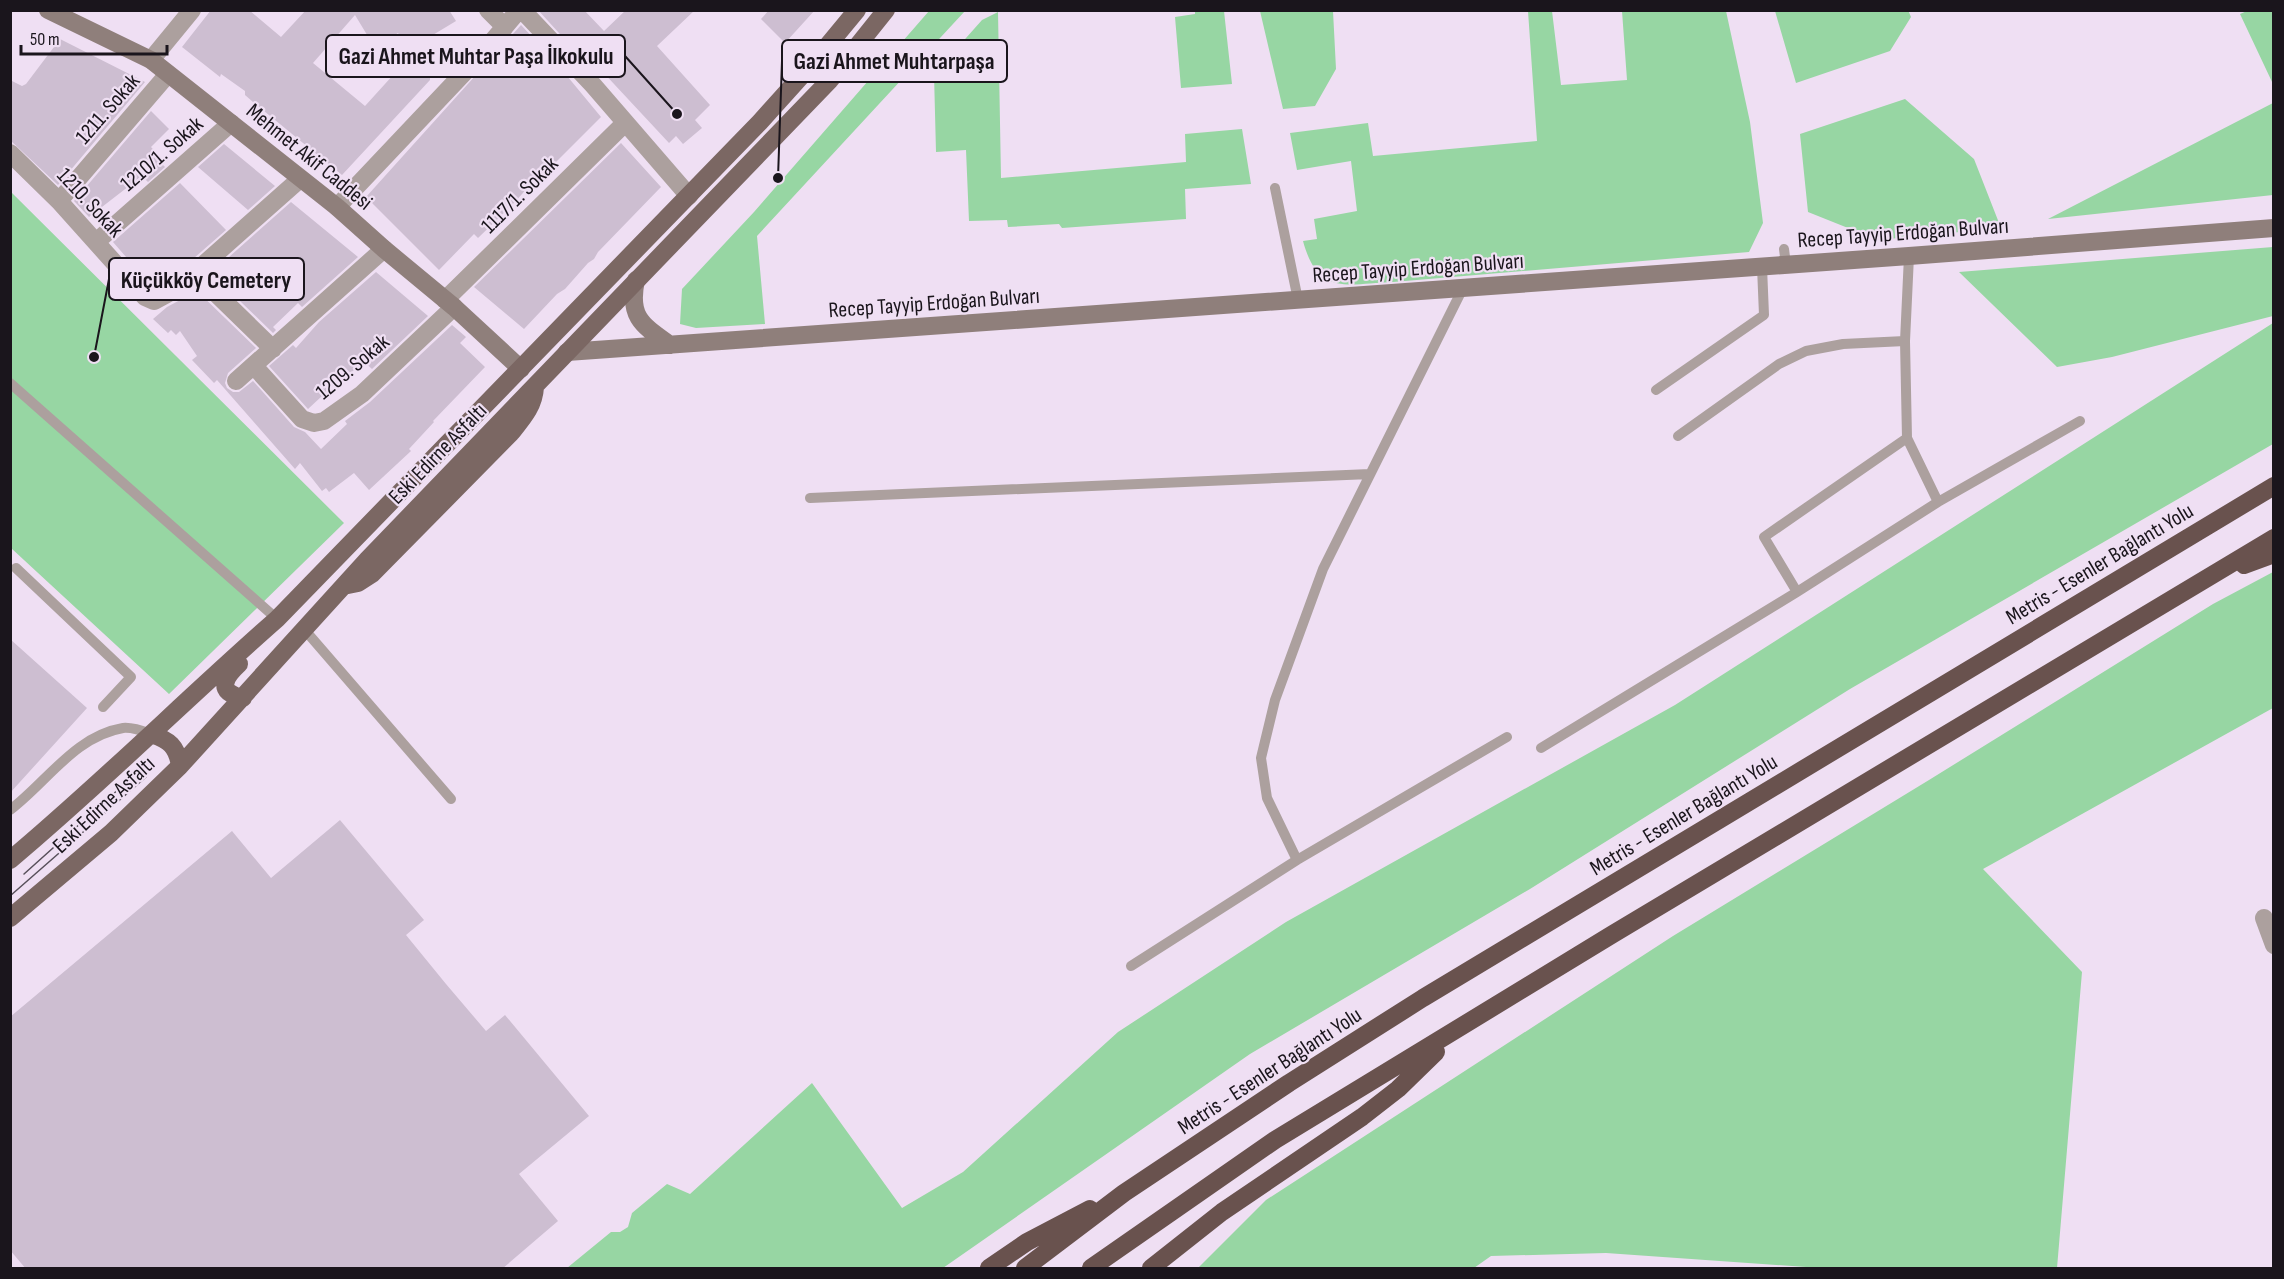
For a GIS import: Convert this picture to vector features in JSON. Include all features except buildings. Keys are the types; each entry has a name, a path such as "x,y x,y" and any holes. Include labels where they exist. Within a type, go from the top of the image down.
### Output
{"highway":[{"name":"Metris - Esenler Bağlantı Yolu","path":"1124,1193 1289,1083 1423,998 2274,486"},
{"path":"1091,1269 1275,1140 1613,934 2274,538"},
{"path":"2211,575 2274,554"},
{"path":"1151,1269 1222,1212 1362,1117 1398,1089 1467,1025"},
{"path":"989,1269 1028,1242 1071,1218 1124,1193"},
{"path":"1025,1269 1124,1193"}],"main road":[{"path":"521,369 536,385 830,80 886,10"},
{"name":"Eski Edirne Asfaltı","path":"10,860 65,814 277,619 776,105 849,14"},
{"path":"537,353 567,352"},
{"name":"Eski Edirne Asfaltı","path":"10,918 111,832 180,766 342,586 358,583 372,574 512,433 528,412 535,398 536,385"},
{"path":"243,698 233,696 228,692 224,681 226,676 247,656 251,642"},
{"path":"151,734 175,746 180,766"}],"street":[{"name":"Mehmet Akif Caddesi","path":"48,10 151,60 337,207 450,304 521,369"},
{"path":"151,60 192,10"},
{"path":"488,10 505,27"},
{"path":"337,207 520,10 593,85 689,196"},
{"name":"1211. Sokak","path":"59,201 168,74"},
{"name":"1210/1. Sokak","path":"96,242 231,123"},
{"name":"1117/1. Sokak","path":"450,304 626,123"},
{"name":"1210. Sokak","path":"10,153 59,201 145,297 154,301 176,289 300,178"},
{"name":"Recep Tayyip Erdoğan Bulvarı","path":"567,352 1762,267 1785,257 1909,256 2274,228"},
{"path":"236,381 384,249"},
{"path":"194,272 273,349"},
{"path":"636,280 632,297 635,313 646,328 670,345"},
{"name":"1209. Sokak","path":"254,366 302,419 314,423 324,421 362,394 450,304"},
{"path":"2264,918 2274,945"}],"lane":[{"path":"1275,188 1298,300"},
{"path":"1909,256 1905,341 1907,438 1938,502"},
{"path":"1656,390 1764,315 1762,267"},
{"path":"1297,860 1267,798 1261,758 1275,700 1323,569 1463,288"},
{"path":"1678,436 1779,363 1806,351 1842,344 1905,341"},
{"path":"10,382 277,619"},
{"path":"1541,748 1797,592 1938,502 2080,421"},
{"path":"1797,592 1764,537 1907,438"},
{"path":"810,498 1370,474"},
{"path":"16,568 130,677 103,706"},
{"path":"304,629 451,799"},
{"path":"10,810 67,757 92,739 124,728 151,734"},
{"path":"1131,966 1297,860 1507,737"}],"green space":[{"path":"1908,10 1911,17 1890,51 1796,83 1775,11"},
{"path":"929,11 965,11 757,236 765,324 696,328 680,324 682,289 754,212"},
{"path":"1195,11 1224,11 1232,84 1181,88 1175,17 1195,14"},
{"path":"1260,11 1333,11 1336,69 1315,106 1283,109"},
{"path":"1528,11 1552,11 1561,85 1627,80 1622,11 1726,11 1750,122 1763,223 1749,252 1393,282 1347,284 1325,279 1309,259 1303,241 1317,239 1314,219 1357,211 1351,161 1297,170 1290,133 1368,123 1373,156 1537,141"},
{"path":"2247,11 2273,11 2273,84 2240,14"},
{"path":"998,12 1001,178 1186,162 1185,134 1242,129 1251,184 1185,189 1186,219 1062,228 1059,224 1008,227 1007,220 969,221 966,150 936,152 934,74 982,20"},
{"path":"1905,99 1974,159 2001,228 1878,240 1808,212 1800,134"},
{"path":"2273,103 2273,195 2048,219"},
{"path":"10,191 344,523 169,694 11,548"},
{"path":"2273,247 2273,316 2112,357 2057,367 1959,272"},
{"path":"2273,323 2273,444 1850,689 1530,889 1250,1054 943,1268 567,1268 611,1232 620,1232 628,1227 632,1213 667,1184 690,1194 812,1083 902,1208 963,1172 1118,1032 1286,922 1675,705"},
{"path":"2273,572 2273,708 1983,869 2082,972 2057,1268 1820,1268 1606,1253 1491,1256 1474,1268 1198,1268 1266,1200 1673,936 2213,604"}],"tram line":[{"path":"24,874 140,770"},
{"path":"10,896 146,777"}],"place":[{"name":"Gazi Ahmet Muhtar Paşa İlkokulu","path":"677,114"},
{"name":"Gazi Ahmet Muhtarpaşa","path":"778,178"},
{"name":"Küçükköy Cemetery","path":"94,357"}]}
